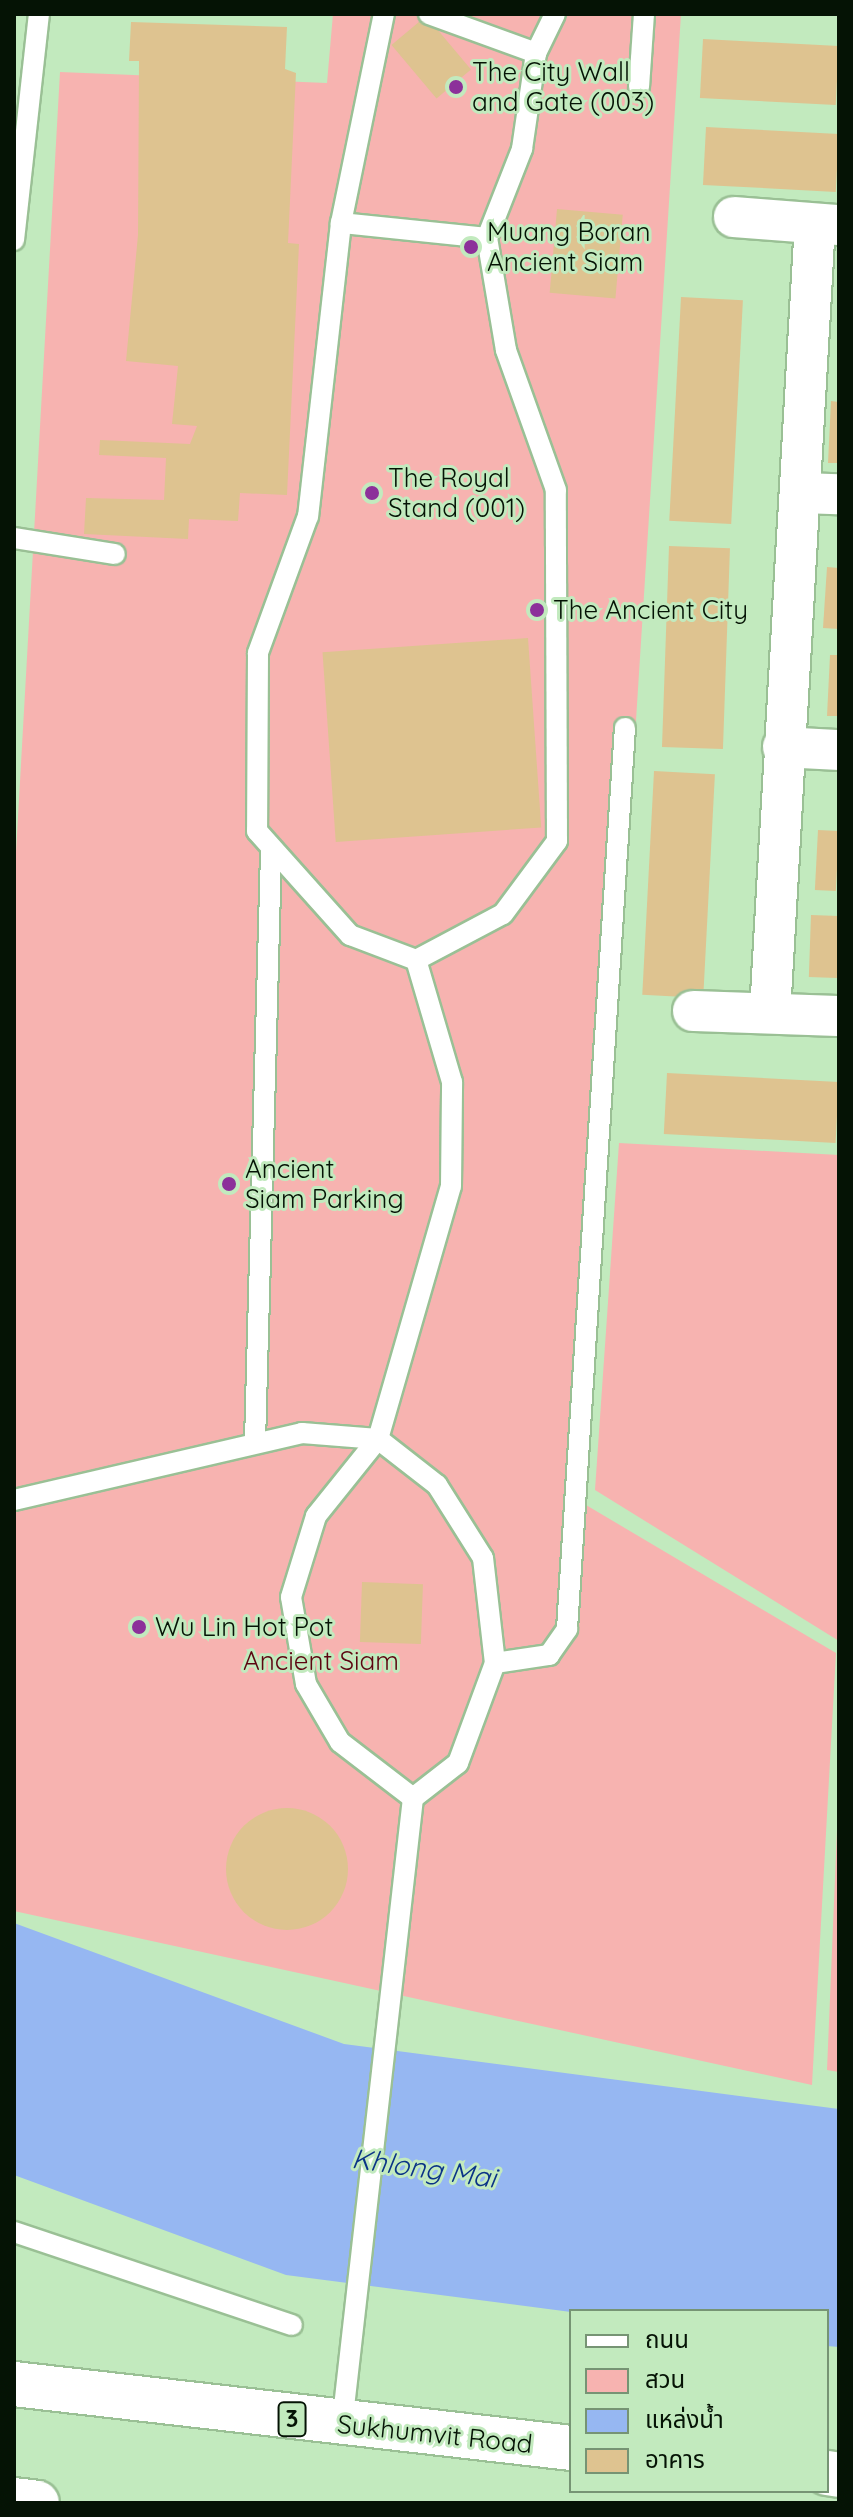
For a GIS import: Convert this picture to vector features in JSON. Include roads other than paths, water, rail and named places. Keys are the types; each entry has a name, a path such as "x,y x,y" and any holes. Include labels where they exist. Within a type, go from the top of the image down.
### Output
{"highway":[{"name":"Sukhumvit Road","path":"14,2384 342,2425 569,2448"},
{"path":"14,2500 37,2503"}],"street":[{"path":"734,217 827,224 820,494 783,747 770,1013"},
{"path":"783,747 839,750"},
{"path":"693,1011 839,1016"}],"lane":[{"path":"14,240 39,14"},
{"path":"384,14 341,223 308,516 258,653 253,808 271,851 350,935 416,960 503,914 557,841 556,490 506,350 487,238 522,149 536,53 555,14"},
{"path":"429,14 536,53"},
{"path":"639,87 644,14"},
{"path":"341,223 487,238"},
{"path":"14,538 115,554"},
{"path":"495,1663 549,1655 567,1629 625,728"},
{"path":"255,1443 271,851"},
{"path":"413,1798 340,1742 306,1684 291,1597 316,1516 378,1439 451,1186 452,1082 416,960"},
{"path":"14,1500 302,1433 378,1439 437,1485 483,1558 495,1613 495,1663 458,1763 413,1798 396,1993 361,2295 342,2425"},
{"path":"14,2232 292,2325"}],"water":[{"name":"Khlong Mai","path":"14,1923 344,2044 839,2109 839,2347 829,2346 829,2309 569,2309 569,2312 286,2275 14,2175"}],"place":[{"name":"The City Wall and Gate (003)","path":"456,87"},
{"name":"Muang Boran Ancient Siam","path":"471,247"},
{"name":"The Royal Stand (001)","path":"372,493"},
{"name":"The Ancient City","path":"537,610"},
{"name":"Ancient Siam Parking","path":"229,1184"},
{"name":"Wu Lin Hot Pot","path":"139,1627"}],"park label":[{"name":"Ancient Siam","path":"321,1661"}]}
